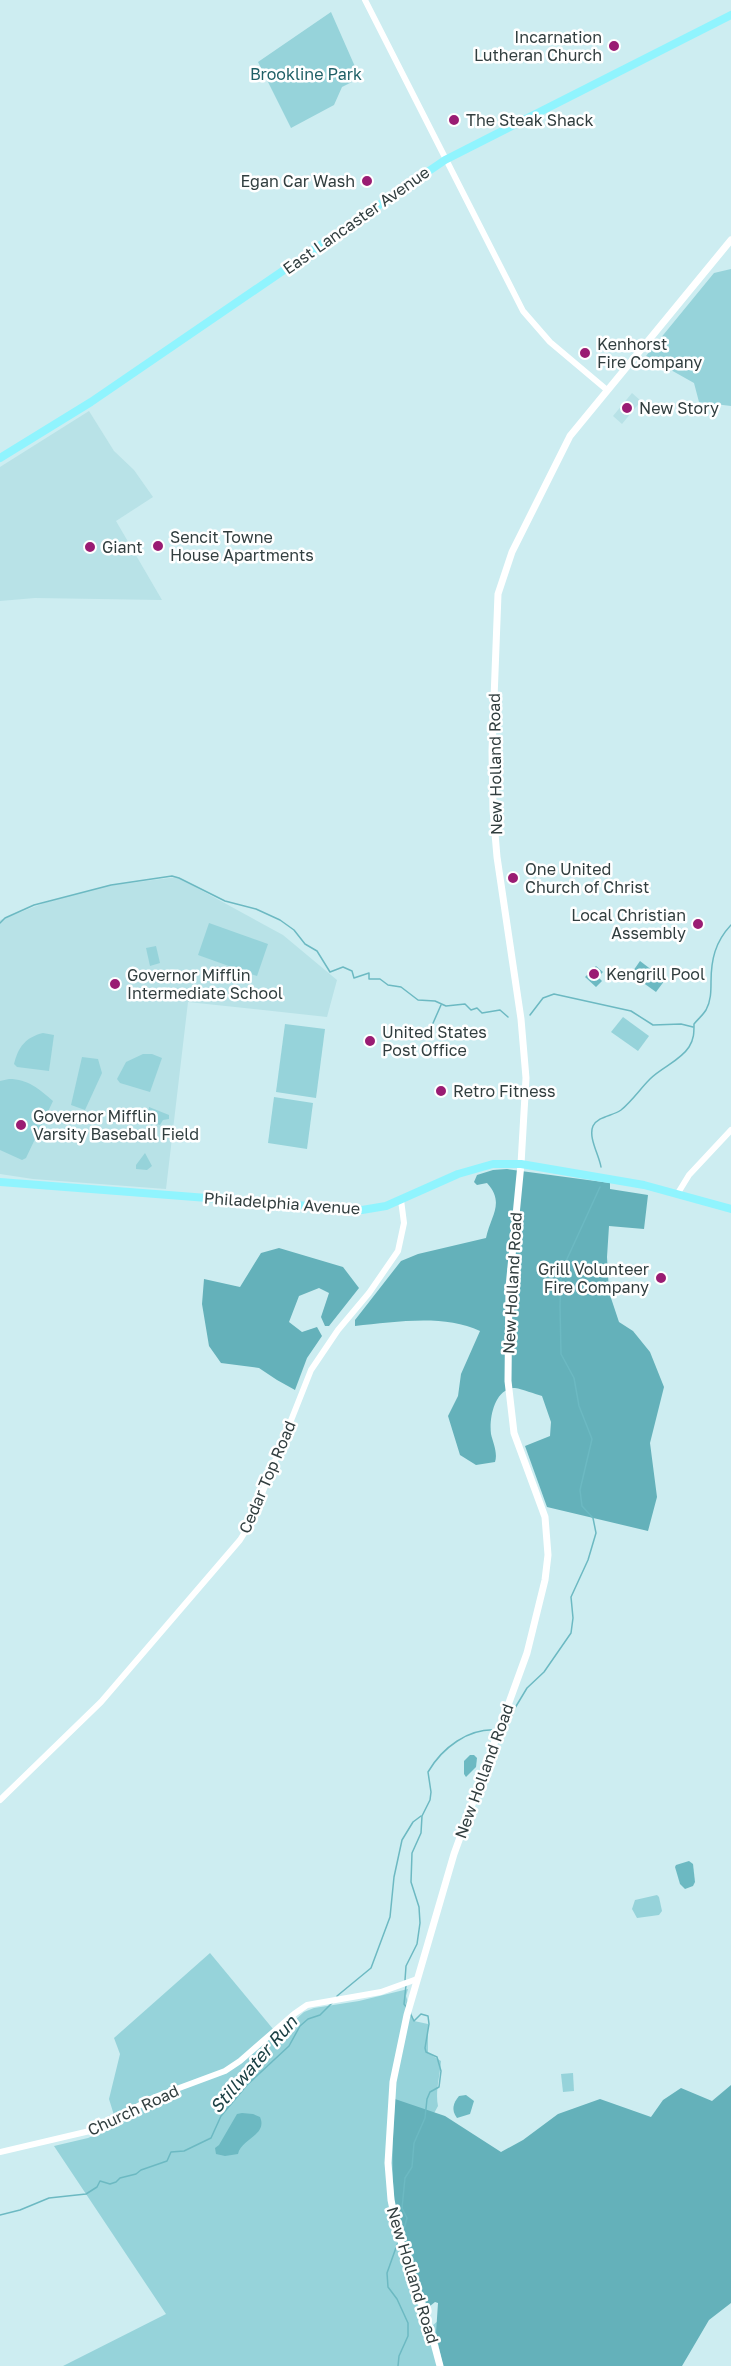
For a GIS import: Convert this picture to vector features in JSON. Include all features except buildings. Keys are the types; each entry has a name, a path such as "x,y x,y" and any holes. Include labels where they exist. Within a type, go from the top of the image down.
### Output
{"main road":[{"name":"East Lancaster Avenue","path":"0,458 91,402 445,160 731,15"},
{"name":"New Holland Road","path":"440,2366 398,2233 389,2189 388,2147 393,2082 409,2006 454,1854 531,1642 548,1555 545,1516 518,1446 509,1397 509,1287 521,1164 525,1057 496,851 493,810 492,751 498,594 512,552 561,451 574,431 731,240"},
{"name":"Philadelphia Avenue","path":"0,1182 353,1210 381,1208 476,1168 493,1164 521,1164 644,1185 731,1209"}],"street":[{"path":"365,0 523,311 546,337 607,390"},
{"path":"678,1193 689,1175 731,1130"},
{"name":"Cedar Top Road","path":"0,1800 101,1702 240,1540 250,1524 311,1370 338,1330 369,1293 398,1251 404,1223 401,1200"},
{"name":"Church Road","path":"0,2152 94,2130 155,2097 225,2071 307,2005 375,1993 417,1979"}],"shaded area":[{"name":"New Story","path":"632,393 641,401 622,424 613,416"},
{"path":"89,411 114,451 134,470 153,497 116,521 162,600 35,598 0,601 0,467"},
{"path":"177,877 283,935 337,980 327,1017 188,1002 166,1189 33,1179 0,1174 0,920 44,903 106,886"},
{"path":"640,961 665,980 656,992 631,974"},
{"name":"Kengrill Pool","path":"596,966 603,972 598,977 602,981 596,987 585,977"},
{"path":"507,1169 610,1183 610,1189 648,1195 644,1229 609,1226 607,1257 609,1292 619,1322 633,1331 650,1352 664,1387 650,1443 657,1497 648,1531 547,1507 525,1446 550,1436 551,1422 542,1396 515,1388 502,1393 492,1413 491,1434 496,1452 495,1462 476,1465 460,1455 448,1416 458,1396 461,1374 480,1331 451,1322 435,1321 403,1321 355,1326 355,1320 401,1261 418,1254 486,1238 495,1209 495,1197 487,1183 477,1185 474,1182 477,1175"},
{"path":"279,1248 343,1267 359,1288 329,1326 325,1326 321,1317 329,1293 319,1288 299,1296 289,1322 302,1332 317,1327 322,1336 307,1358 295,1390 259,1368 221,1363 209,1346 202,1304 204,1279 240,1287 261,1253"},
{"path":"470,1755 477,1758 476,1767 466,1777 464,1761"},
{"path":"689,1861 693,1864 695,1882 693,1886 685,1889 680,1884 675,1867"},
{"path":"731,2085 731,2303 709,2320 682,2366 443,2366 436,2333 438,2303 435,2302 430,2306 426,2303 406,2250 396,2210 392,2160 395,2099 445,2116 501,2152 523,2140 558,2114 600,2099 651,2117 663,2100 681,2088 712,2101"},
{"path":"466,2095 474,2101 470,2114 457,2118 453,2109 454,2104 459,2096"},
{"path":"237,2114 260,2117 261,2123 257,2133 244,2144 238,2154 225,2156 216,2154 215,2148"}],"green space":[{"name":"Brookline Park","path":"331,12 360,78 342,87 334,105 291,128 258,62"},
{"path":"731,269 731,406 699,402 694,383 646,356 714,273"},
{"path":"209,923 268,944 257,976 198,955"},
{"path":"156,946 160,963 150,966 146,948"},
{"path":"623,1017 649,1036 638,1051 611,1032"},
{"path":"285,1024 325,1029 316,1098 276,1092"},
{"path":"43,1033 54,1035 49,1071 17,1067 14,1064 20,1048 27,1040"},
{"path":"143,1054 152,1054 162,1058 150,1092 120,1083 117,1079 126,1062"},
{"path":"82,1057 98,1059 102,1073 85,1110 71,1105"},
{"name":"Governor Mifflin Varsity Baseball Field","path":"9,1079 28,1083 53,1101 26,1158 22,1160 0,1150 0,1081"},
{"path":"274,1097 313,1103 307,1149 268,1143"},
{"path":"149,1107 169,1115 169,1119 163,1120 160,1125 147,1121"},
{"path":"145,1153 152,1166 147,1170 136,1169 136,1165"},
{"path":"657,1895 662,1911 659,1915 637,1918 632,1909 635,1900"},
{"path":"210,1953 278,2035 304,2012 314,2008 359,2001 408,1989 406,1996 414,2021 428,2024 428,2053 441,2061 437,2090 438,2106 432,2117 404,2220 396,2240 426,2331 538,2237 465,2366 63,2366 166,2314 54,2146 88,2138 117,2125 109,2099 120,2054 114,2038"},
{"path":"573,2073 574,2091 563,2092 561,2074"}],"waterway":[{"path":"0,923 5,918 34,905 111,885 172,876 225,901 256,909 280,920 294,930 305,944 317,951 330,972 343,967 352,971 354,978 369,973 369,979 380,979 388,985 401,987 418,1000 435,1001 446,1006 465,1004 471,1010 477,1008 482,1013 500,1010 508,1017"},
{"path":"601,1167 593,1141 593,1126 598,1120 621,1110 650,1079 681,1056 689,1047 694,1024 705,1012 709,1003 715,952 721,938 731,925"},
{"path":"530,1015 543,998 554,994 631,1011 653,1025 681,1024 693,1027"},
{"path":"430,1030 441,1005"},
{"path":"502,1731 507,1727 527,1688 544,1672 571,1633 573,1618 571,1597 588,1560 596,1533 593,1518 582,1506 580,1490 592,1439 579,1406 574,1378 561,1354 560,1306 561,1278 567,1259 600,1187"},
{"path":"405,1980 406,1966 417,1944 420,1923 419,1907 411,1882 412,1853 421,1833 422,1816 430,1800 428,1772 441,1755 457,1741 476,1732 497,1730"},
{"name":"Stillwater Run","path":"337,1996 371,1968 390,1917 394,1877 402,1840 413,1822 421,1816"},
{"path":"406,1985 404,2004 407,2008"},
{"name":"Stillwater Run","path":"0,2215 20,2210 49,2198 86,2194 97,2187 100,2181 110,2184 116,2182 120,2178 167,2161 171,2152 184,2151 211,2138 221,2116 247,2085 289,2046 300,2026 308,2019 320,2015 332,2003"},
{"path":"402,2235 407,2218 402,2208 405,2178 412,2167 414,2143 425,2118 427,2099 430,2092 439,2087 441,2071 437,2057 426,2052 425,2048 428,2016 421,2014 414,2021 411,2015"},
{"path":"398,2242 387,2273 388,2287 397,2299 408,2323 408,2336 399,2356 398,2366"}],"place":[{"name":"Incarnation Lutheran Church","path":"614,46"},
{"name":"The Steak Shack","path":"454,120"},
{"name":"Egan Car Wash","path":"367,181"},
{"name":"Kenhorst Fire Company","path":"585,353"},
{"name":"New Story","path":"627,408"},
{"name":"Sencit Towne House Apartments","path":"158,546"},
{"name":"Giant","path":"90,547"},
{"name":"One United Church of Christ","path":"513,878"},
{"name":"Local Christian Assembly","path":"698,924"},
{"name":"Kengrill Pool","path":"594,974"},
{"name":"Governor Mifflin Intermediate School","path":"115,984"},
{"name":"United States Post Office","path":"370,1041"},
{"name":"Retro Fitness","path":"441,1091"},
{"name":"Governor Mifflin Varsity Baseball Field","path":"21,1125"},
{"name":"Grill Volunteer Fire Company","path":"661,1278"}]}
